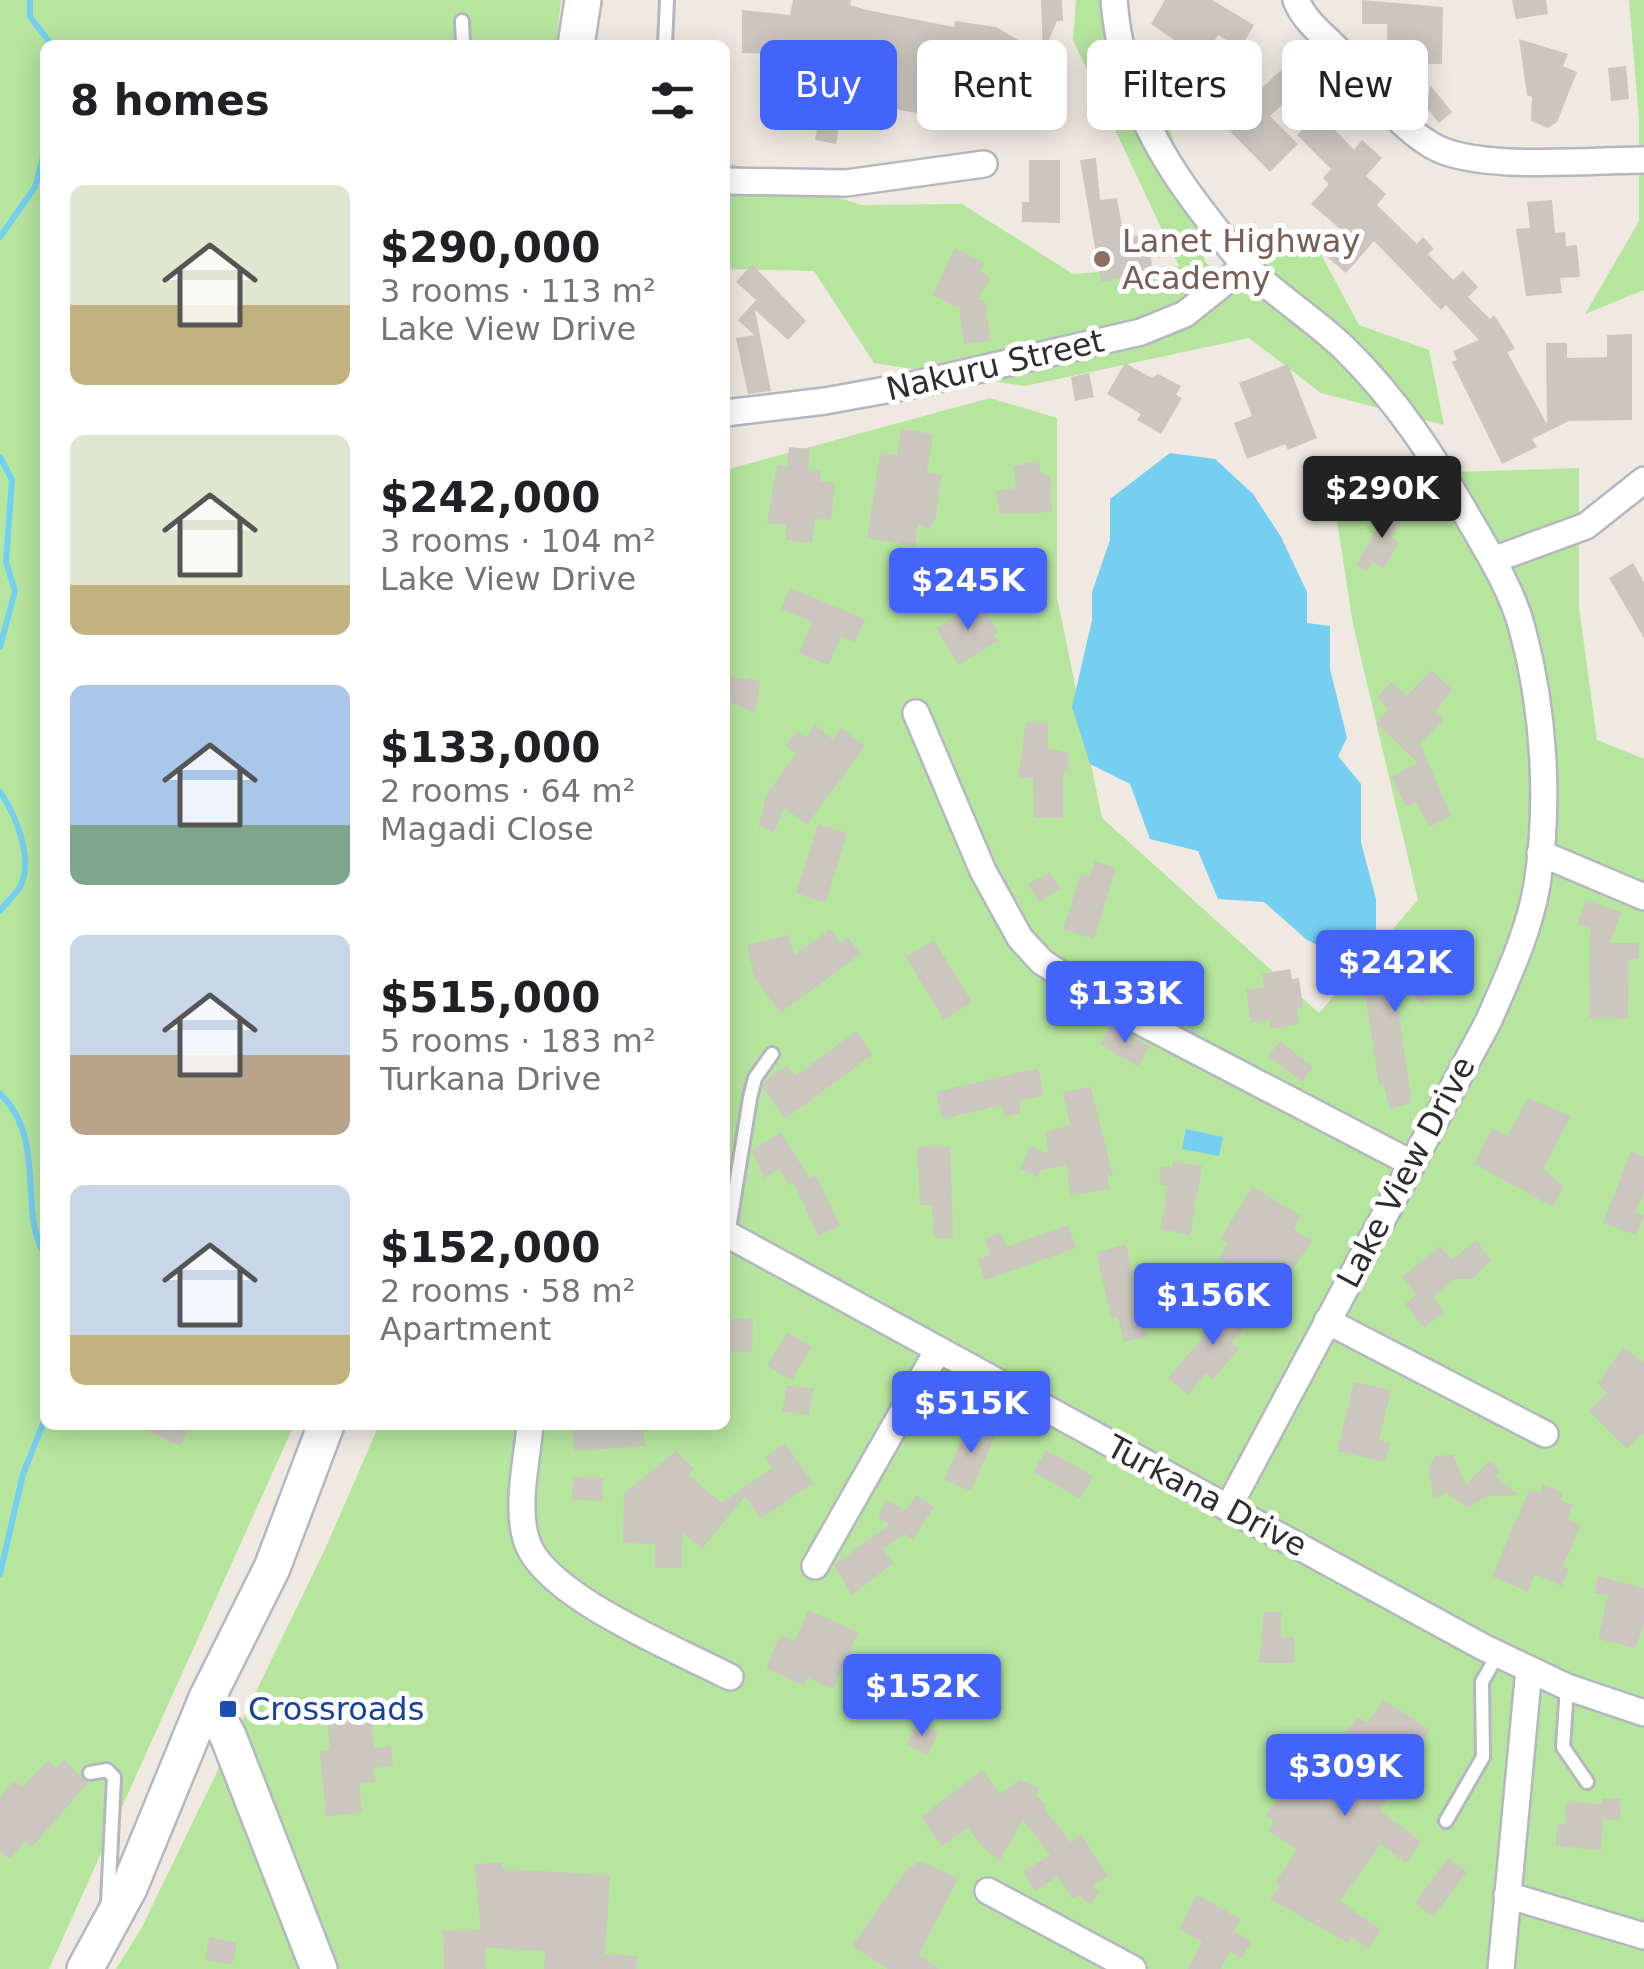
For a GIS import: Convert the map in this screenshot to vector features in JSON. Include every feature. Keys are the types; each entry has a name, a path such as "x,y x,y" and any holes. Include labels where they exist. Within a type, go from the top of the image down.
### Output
{"main road":[{"path":"577,40 583,0"},
{"path":"85,1969 154,1834 207,1698 272,1568 324,1430"},
{"path":"207,1698 228,1736 319,1969"}],"street":[{"name":"Lake View Drive","path":"1114,0 1126,75 1139,114 1182,186 1245,266 1343,348 1409,418 1494,560 1522,625 1534,693 1544,808 1528,923 1488,1020 1228,1508"},
{"path":"1296,0 1308,22 1343,55 1377,98 1431,146 1498,162 1644,160"},
{"path":"730,181 846,183 984,164"},
{"name":"Nakuru Street","path":"730,411 875,392 1141,332 1185,314 1245,266"},
{"path":"1494,560 1586,526 1644,480"},
{"path":"916,713 983,871 1020,938 1042,962 1112,1007 1410,1163"},
{"path":"1540,853 1644,896"},
{"name":"Turkana Drive","path":"730,1236 1498,1654 1567,1688 1644,1713"},
{"path":"1326,1320 1545,1434"},
{"path":"816,1566 938,1350"},
{"path":"530,1430 522,1508 526,1539 536,1565 561,1588 730,1678"},
{"path":"1501,1969 1530,1669"},
{"path":"988,1891 1133,1969"},
{"path":"1507,1895 1644,1936"}],"lane":[{"path":"665,40 667,0"},
{"path":"462,21 464,40"},
{"path":"730,1211 750,1098 756,1078 772,1054"},
{"path":"1446,1820 1483,1756 1482,1682 1498,1654"},
{"path":"1567,1688 1563,1747 1587,1782"},
{"path":"90,1773 107,1770 114,1777 107,1930"}],"green space":[{"path":"0,0 561,0 557,40 40,40 40,1430 292,1430 49,1969 0,1969"},
{"path":"1076,0 1104,0 1130,40 1087,40 1087,70 1073,40"},
{"path":"1629,0 1644,0 1644,290 1585,314 1639,221 1639,118"},
{"path":"1115,130 1170,130 1205,262 1255,300 1268,240 1310,234 1359,325 1429,350 1444,425 1321,393 1249,338 1025,386 874,363 814,271 730,269 730,164 862,205 962,204 1073,274 1179,266"},
{"path":"990,398 1057,418 1057,597 1102,818 1319,1013 1418,900 1353,624 1330,476 1579,468 1579,607 1597,740 1644,759 1644,1969 116,1969 141,1929 326,1547 377,1430 730,1430 730,469"}],"water":[{"path":"1170,453 1215,459 1253,494 1281,537 1307,592 1307,623 1330,626 1330,669 1347,738 1338,756 1361,784 1361,842 1376,899 1376,943 1350,960 1307,940 1264,902 1218,899 1198,851 1150,839 1130,784 1090,764 1072,707 1092,620 1092,592 1110,540 1110,499"},
{"path":"1186,1129 1223,1137 1219,1156 1182,1149"}],"building":[{"path":"793,0 851,0 850,5 867,10 954,27 955,21 996,27 1019,40 917,40 917,113 897,109 897,40 760,40 760,53 742,53 742,10 790,15"},
{"path":"1041,0 1062,0 1063,21 1057,21 1049,40 1043,40"},
{"path":"1165,0 1212,0 1254,25 1246,40 1227,40 1218,35 1215,40 1174,40 1151,24"},
{"path":"1362,0 1443,7 1442,64 1428,64 1428,40 1387,40 1387,24 1362,24"},
{"path":"1512,0 1546,0 1548,14 1516,19"},
{"path":"1519,39 1568,54 1563,66 1577,72 1557,122 1548,128 1531,121 1532,97 1527,95"},
{"path":"1626,66 1629,99 1611,101 1608,68"},
{"path":"1282,71 1282,105 1270,116 1298,144 1270,172 1229,130 1262,130 1262,88"},
{"path":"1430,85 1452,112 1439,123 1428,109"},
{"path":"817,130 838,130 836,144 815,140"},
{"path":"1302,130 1335,130 1354,150 1362,140 1382,158 1366,176 1386,194 1377,205 1417,244 1423,237 1434,249 1428,254 1453,280 1463,271 1478,287 1468,297 1490,319 1494,315 1505,332 1515,349 1507,352 1547,424 1546,343 1567,343 1567,358 1607,357 1607,335 1632,334 1632,420 1569,421 1532,439 1537,447 1502,464 1452,362 1457,360 1453,351 1479,340 1446,305 1441,310 1374,241 1346,273 1326,256 1346,234 1311,204 1329,184 1323,178 1331,169 1297,135"},
{"path":"1096,158 1100,200 1117,198 1124,238 1147,233 1153,272 1101,282 1080,160"},
{"path":"1029,160 1060,160 1060,223 1022,222 1022,202 1029,202"},
{"path":"1552,200 1555,233 1565,232 1566,246 1577,245 1580,277 1560,278 1562,293 1526,296 1516,229 1530,228 1527,202"},
{"path":"955,248 984,263 980,271 991,278 978,299 985,302 991,341 964,344 959,308 932,295"},
{"path":"752,264 806,321 788,340 755,310 771,391 748,394 736,338 754,335 738,320 756,300 736,282"},
{"path":"1125,363 1152,378 1158,374 1181,386 1176,395 1182,398 1161,434 1137,420 1141,414 1107,394"},
{"path":"1288,364 1317,438 1288,450 1285,444 1247,459 1234,423 1252,416 1239,383"},
{"path":"1089,373 1094,397 1075,401 1071,377"},
{"path":"901,429 933,434 927,472 942,475 935,520 929,530 918,524 915,546 867,538 880,453 897,456"},
{"path":"789,447 810,449 808,469 821,471 820,481 835,483 831,520 815,518 812,543 786,540 786,525 767,523 777,465 787,466"},
{"path":"1039,461 1040,471 1050,478 1052,512 1000,514 996,491 1016,488 1013,466"},
{"path":"1390,505 1405,516 1391,537 1399,542 1384,568 1373,562 1366,571 1356,565"},
{"path":"1633,563 1644,582 1644,638 1609,578"},
{"path":"790,588 865,619 855,642 841,636 829,665 799,653 812,622 781,609"},
{"path":"969,601 975,611 983,606 998,632 994,634 998,641 958,665 936,628 958,615 954,610"},
{"path":"1431,670 1453,690 1435,710 1444,719 1420,744 1451,816 1429,827 1416,802 1406,807 1391,777 1418,763 1376,723 1389,709 1377,698 1391,682 1407,696"},
{"path":"730,677 760,681 756,713 730,702"},
{"path":"1026,722 1048,723 1047,748 1069,753 1069,771 1063,772 1063,818 1034,818 1033,778 1018,778"},
{"path":"815,725 833,739 841,728 865,746 807,825 784,808 774,832 759,826 766,795 796,754 785,746 796,731 806,738"},
{"path":"818,824 847,833 826,903 796,893"},
{"path":"1095,861 1116,868 1094,939 1063,929 1081,873 1090,876"},
{"path":"1050,872 1060,889 1039,902 1028,884"},
{"path":"1585,900 1621,912 1610,943 1639,943 1639,959 1629,959 1628,1019 1589,1018 1590,928 1577,924"},
{"path":"830,929 840,943 848,937 861,954 780,1013 755,979 747,945 789,935 794,955"},
{"path":"1392,939 1443,979 1423,1004 1394,981 1412,1103 1390,1109 1383,1083 1379,1084 1364,988 1378,970 1371,965"},
{"path":"934,940 972,1002 944,1020 906,957"},
{"path":"1290,969 1292,979 1299,978 1303,1007 1297,1008 1299,1024 1271,1029 1269,1020 1251,1023 1246,990 1264,987 1262,974"},
{"path":"1111,1025 1150,1046 1138,1067 1100,1044"},
{"path":"856,1031 873,1054 785,1119 763,1088 765,1081 787,1065 795,1076"},
{"path":"1280,1041 1313,1067 1302,1082 1268,1056"},
{"path":"1038,1068 1044,1095 1019,1101 1021,1113 1005,1117 1002,1105 942,1119 936,1092"},
{"path":"1091,1087 1113,1176 1107,1174 1110,1189 1071,1195 1066,1165 1041,1170 1037,1177 1020,1169 1030,1146 1049,1154 1045,1133 1070,1125 1063,1092"},
{"path":"1528,1098 1571,1116 1543,1169 1564,1186 1553,1207 1474,1164 1492,1128 1508,1136"},
{"path":"781,1132 809,1178 816,1175 840,1226 818,1236 794,1183 789,1185 779,1169 764,1178 752,1150"},
{"path":"950,1146 953,1238 934,1238 932,1205 920,1205 917,1147"},
{"path":"1631,1151 1644,1157 1644,1193 1635,1212 1644,1215 1636,1235 1603,1223"},
{"path":"1173,1161 1202,1166 1190,1235 1160,1229 1168,1186 1161,1185 1159,1176 1161,1166 1172,1168"},
{"path":"1252,1186 1301,1216 1293,1229 1313,1241 1275,1292 1219,1259 1229,1242 1220,1240"},
{"path":"1068,1225 1076,1248 985,1280 978,1259 990,1255 985,1239 1001,1233 1006,1247"},
{"path":"1476,1240 1491,1260 1472,1279 1454,1279 1433,1297 1444,1312 1424,1328 1405,1304 1416,1295 1402,1277 1440,1246 1452,1260"},
{"path":"1126,1244 1147,1337 1124,1342 1118,1317 1111,1318 1096,1252"},
{"path":"1237,1297 1256,1314 1232,1343 1239,1349 1213,1379 1206,1373 1188,1395 1168,1378"},
{"path":"730,1318 753,1319 752,1352 730,1352"},
{"path":"787,1332 812,1347 792,1380 767,1366"},
{"path":"1623,1347 1644,1363 1644,1432 1627,1449 1589,1411 1607,1393 1598,1383"},
{"path":"1354,1382 1391,1390 1379,1440 1390,1443 1385,1462 1337,1451"},
{"path":"787,1385 814,1389 809,1416 782,1411"},
{"path":"970,1420 997,1431 971,1491 944,1480"},
{"path":"146,1430 188,1430 180,1446"},
{"path":"572,1430 643,1430 645,1446 574,1451"},
{"path":"785,1443 813,1483 761,1519 745,1496 702,1549 682,1533 682,1568 655,1568 655,1544 623,1543 624,1493 676,1451 694,1469 688,1475 722,1503 772,1468 765,1457"},
{"path":"1046,1450 1093,1476 1080,1499 1033,1472"},
{"path":"1453,1455 1466,1485 1490,1460 1500,1471 1496,1476 1518,1495 1487,1496 1468,1508 1446,1493 1434,1498 1428,1468 1435,1456"},
{"path":"573,1477 603,1478 603,1501 572,1500"},
{"path":"1543,1484 1563,1493 1560,1500 1573,1505 1567,1519 1581,1525 1563,1566 1569,1569 1562,1586 1535,1574 1528,1592 1492,1576 1529,1490 1540,1492"},
{"path":"916,1495 934,1507 913,1539 904,1534 883,1549 894,1563 852,1595 834,1565 890,1524 878,1518 886,1500 906,1510"},
{"path":"1598,1576 1644,1588 1644,1624 1635,1648 1598,1639 1608,1596 1594,1593"},
{"path":"808,1610 858,1632 833,1689 808,1678 805,1686 766,1668 780,1635 795,1641"},
{"path":"1264,1612 1281,1612 1281,1637 1294,1637 1294,1663 1259,1663"},
{"path":"1384,1700 1430,1730 1419,1747 1425,1751 1380,1810 1421,1842 1406,1863 1381,1844 1340,1901 1381,1930 1368,1949 1352,1937 1348,1943 1270,1899 1280,1886 1275,1883 1297,1850 1268,1830 1274,1821 1266,1815 1303,1762 1343,1737 1358,1717 1366,1723"},
{"path":"371,1706 374,1748 391,1746 393,1766 373,1767 375,1782 359,1783 362,1813 326,1816 320,1751 330,1750 327,1710"},
{"path":"917,1722 938,1732 928,1755 907,1745"},
{"path":"64,1759 88,1783 32,1847 25,1841 10,1859 0,1851 0,1796 14,1780 22,1787 48,1761 56,1768"},
{"path":"982,1770 1000,1794 1019,1780 1039,1788 1036,1796 1070,1842 1081,1834 1108,1876 1092,1886 1100,1892 1090,1904 1079,1895 1072,1899 1057,1877 1035,1891 1023,1872 1050,1855 1023,1820 999,1861 968,1828 942,1846 921,1817"},
{"path":"1602,1798 1621,1799 1620,1820 1603,1819 1601,1850 1556,1846 1557,1824 1565,1825 1566,1802 1602,1804"},
{"path":"1448,1858 1467,1872 1433,1917 1415,1903"},
{"path":"920,1861 958,1878 919,1955 940,1969 888,1969 852,1946 905,1871"},
{"path":"502,1863 502,1869 610,1875 605,1954 637,1956 637,1969 544,1969 545,1951 485,1948 486,1969 444,1969 443,1931 481,1930 474,1864"},
{"path":"1197,1895 1241,1919 1234,1931 1252,1941 1242,1958 1230,1952 1221,1969 1188,1969 1202,1942 1179,1929"},
{"path":"209,1937 237,1943 232,1965 205,1960"}],"waterway":[{"path":"30,0 30,17 48,40"},
{"path":"0,237 35,187 40,168"},
{"path":"0,457 12,480 6,562 15,591 0,647"},
{"path":"0,792 17,824 25,862 21,885 0,911"},
{"path":"0,1094 15,1112 23,1132 40,1244"},
{"path":"0,1574 23,1474 41,1430"}],"place":[{"name":"Lanet Highway Academy","path":"1102,259"},
{"name":"Crossroads","path":"228,1709"}]}
